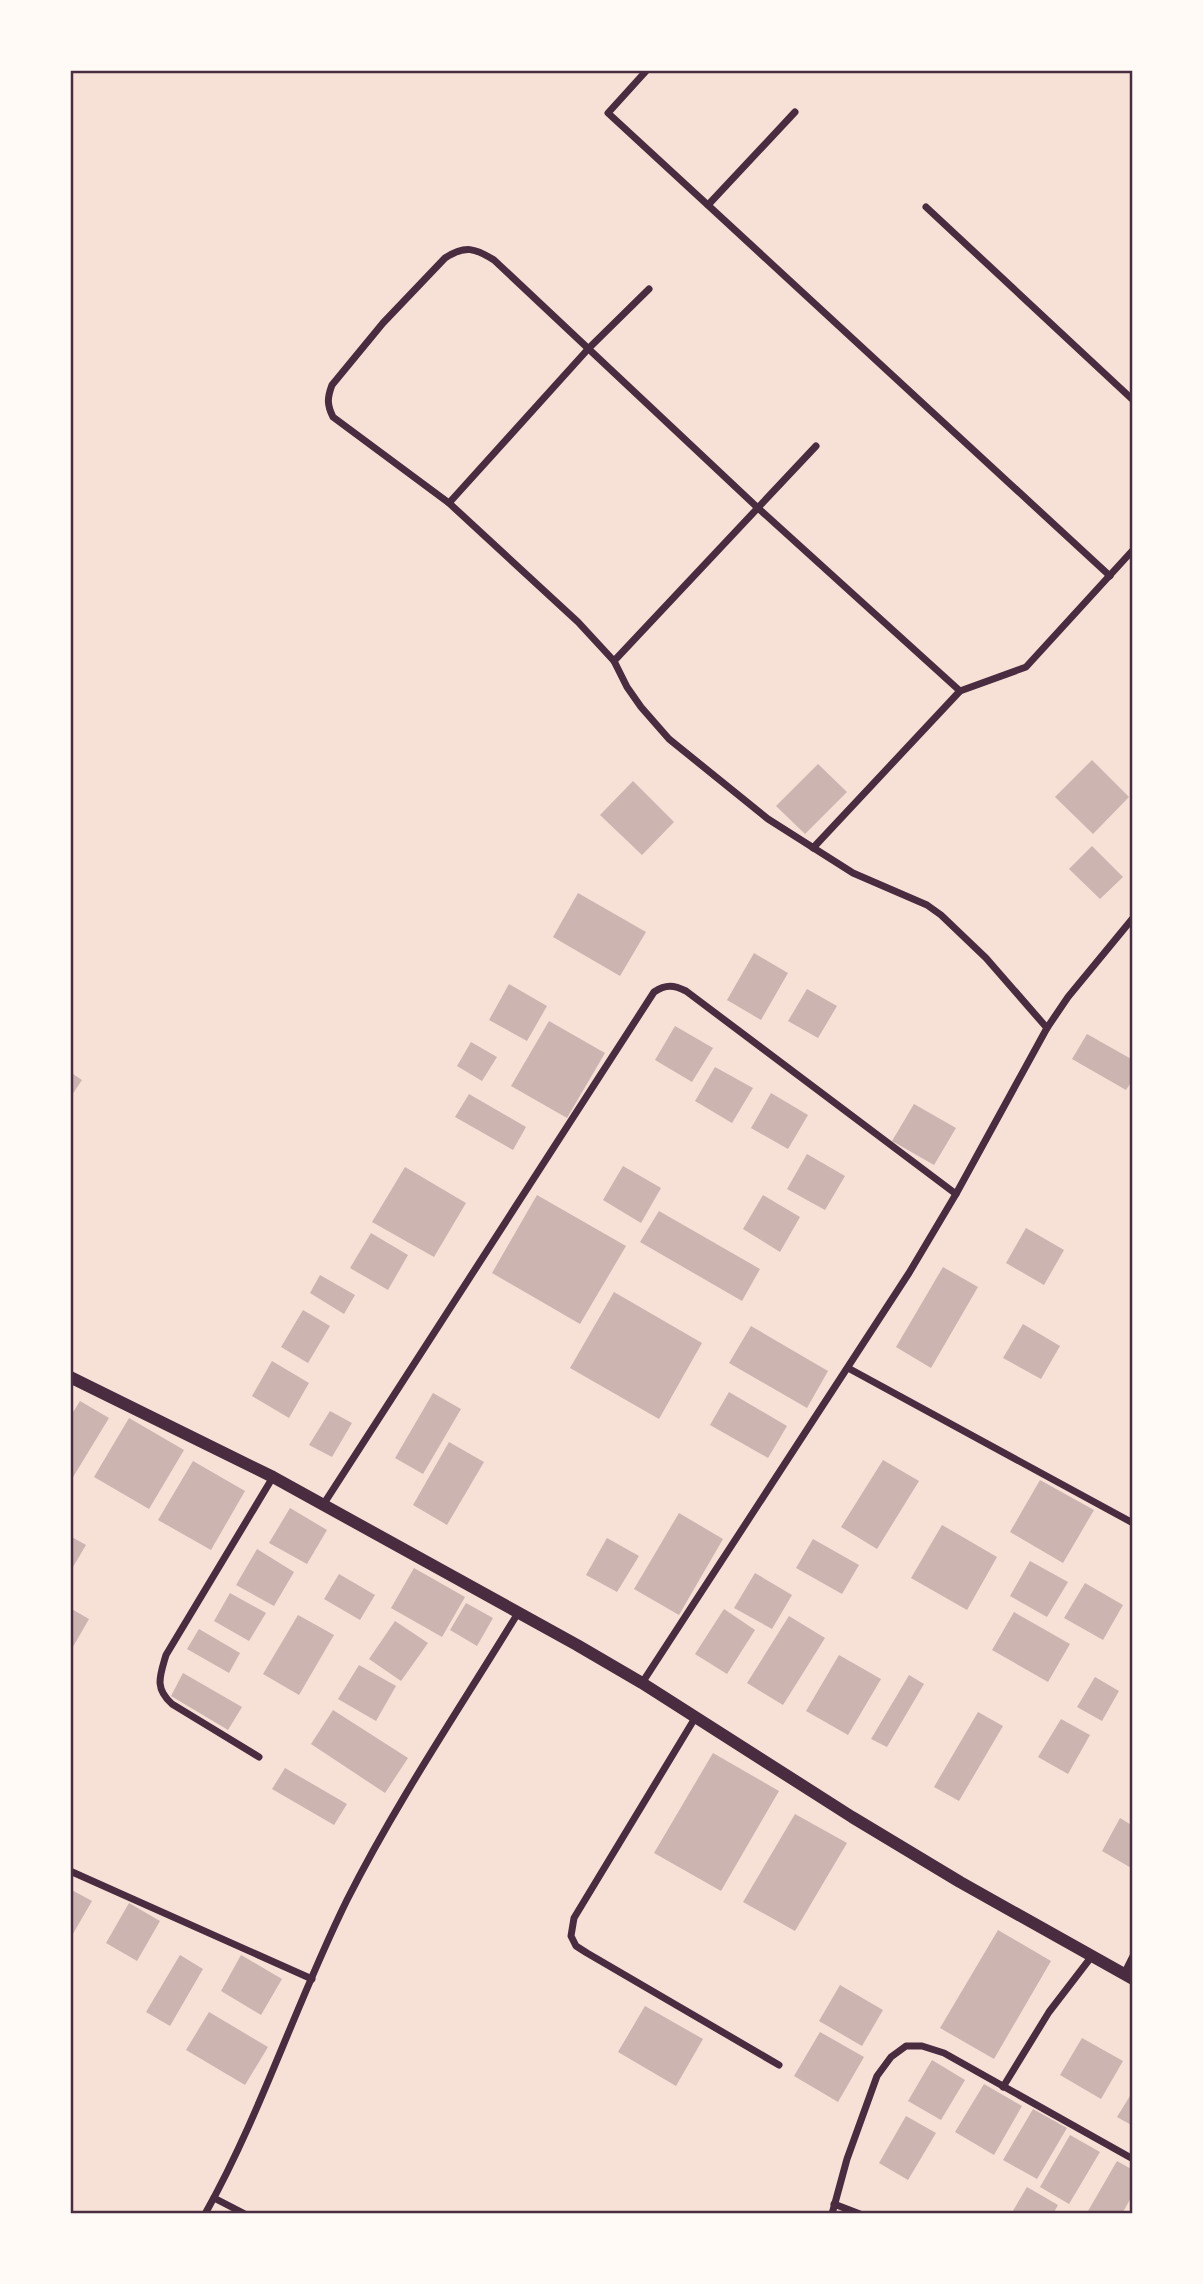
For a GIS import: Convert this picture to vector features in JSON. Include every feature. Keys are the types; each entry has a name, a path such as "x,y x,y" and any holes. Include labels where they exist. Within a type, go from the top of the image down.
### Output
{"street":[{"path":"648,70 608,113 1110,576"},
{"path":"708,205 795,112"},
{"path":"926,207 1133,400"},
{"path":"960,691 758,508 494,260 477,250 456,251 445,258 383,323 332,385 327,397 328,408 333,417 449,503 578,622 614,661 640,707 669,739 768,819 853,873 927,905 941,915 986,958 1047,1028"},
{"path":"449,503 589,348 649,289"},
{"path":"614,661 816,446"},
{"path":"813,848 960,691 1026,667 1133,550"},
{"path":"642,1683 848,1368 957,1195 1047,1028 1068,997 1133,918"},
{"path":"323,1505 654,992 663,986 676,986 686,991 957,1195"},
{"path":"848,1368 1133,1523"},
{"path":"71,1381 274,1477 642,1683 873,1830 1128,1977 1133,1956"},
{"path":"259,1757 172,1704 162,1696 159,1679 166,1655 274,1477"},
{"path":"205,2214 270,2077 347,1900 391,1822 518,1614"},
{"path":"695,1718 574,1918 571,1936 576,1946 587,1953 779,2065"},
{"path":"70,1871 312,1979"},
{"path":"1003,2087 1049,2012 1092,1956"},
{"path":"832,2214 847,2159 877,2076 891,2057 906,2046 922,2046 944,2053 1133,2159"},
{"path":"214,2198 245,2214"},
{"path":"834,2204 860,2214"}],"building":[{"path":"1092,760 1129,797 1093,834 1055,797"},
{"path":"818,764 847,792 805,834 776,806"},
{"path":"633,781 674,822 642,855 600,815"},
{"path":"1092,846 1123,877 1100,899 1069,869"},
{"path":"578,893 646,932 620,976 553,937"},
{"path":"754,953 788,973 761,1020 727,1000"},
{"path":"509,984 547,1006 527,1041 489,1020"},
{"path":"807,989 837,1006 818,1038 788,1021"},
{"path":"549,1021 605,1053 567,1118 511,1086"},
{"path":"675,1026 713,1048 692,1082 655,1060"},
{"path":"1087,1034 1133,1060 1133,1079 1126,1090 1072,1059"},
{"path":"471,1042 497,1057 482,1081 457,1066"},
{"path":"715,1067 753,1088 732,1123 695,1101"},
{"path":"70,1072 82,1080 70,1098"},
{"path":"771,1093 808,1115 788,1149 751,1128"},
{"path":"469,1094 526,1127 513,1150 455,1117"},
{"path":"914,1104 956,1128 934,1165 892,1141"},
{"path":"807,1154 845,1176 825,1210 787,1189"},
{"path":"623,1166 661,1188 641,1223 603,1200"},
{"path":"405,1167 466,1203 434,1257 372,1222"},
{"path":"537,1195 626,1246 580,1324 492,1273"},
{"path":"763,1195 800,1217 780,1252 743,1229"},
{"path":"659,1211 760,1269 742,1301 640,1242"},
{"path":"1026,1228 1064,1250 1044,1285 1006,1263"},
{"path":"371,1233 408,1255 388,1290 350,1268"},
{"path":"943,1267 978,1287 931,1368 896,1347"},
{"path":"320,1275 355,1295 344,1314 310,1293"},
{"path":"614,1292 702,1343 659,1419 570,1368"},
{"path":"303,1310 330,1326 308,1363 281,1347"},
{"path":"1023,1324 1060,1346 1041,1379 1003,1358"},
{"path":"751,1326 828,1371 807,1408 729,1363"},
{"path":"272,1361 309,1383 289,1418 252,1396"},
{"path":"729,1392 787,1426 768,1458 710,1425"},
{"path":"433,1393 461,1409 423,1474 395,1458"},
{"path":"80,1401 109,1418 70,1482 70,1417"},
{"path":"330,1411 352,1423 332,1457 309,1445"},
{"path":"129,1418 184,1450 149,1509 94,1477"},
{"path":"449,1442 484,1462 447,1525 413,1505"},
{"path":"883,1460 919,1481 877,1549 841,1527"},
{"path":"193,1461 245,1491 211,1550 158,1520"},
{"path":"1040,1480 1094,1510 1063,1563 1010,1532"},
{"path":"290,1508 327,1530 307,1564 269,1543"},
{"path":"679,1513 723,1539 679,1615 634,1589"},
{"path":"942,1525 997,1557 967,1610 911,1578"},
{"path":"70,1536 86,1545 70,1572"},
{"path":"607,1538 639,1556 617,1592 586,1575"},
{"path":"813,1539 859,1565 842,1594 796,1568"},
{"path":"257,1549 294,1572 274,1606 236,1585"},
{"path":"1030,1561 1068,1582 1047,1617 1010,1596"},
{"path":"414,1568 465,1597 442,1637 391,1608"},
{"path":"755,1573 792,1595 772,1629 734,1608"},
{"path":"339,1574 375,1595 360,1620 324,1599"},
{"path":"1085,1583 1123,1605 1103,1640 1064,1618"},
{"path":"230,1593 266,1613 249,1641 214,1621"},
{"path":"466,1603 493,1618 477,1646 450,1630"},
{"path":"70,1608 89,1619 70,1652"},
{"path":"724,1609 755,1630 727,1674 695,1654"},
{"path":"1014,1612 1070,1644 1048,1682 992,1650"},
{"path":"298,1615 334,1635 299,1695 263,1674"},
{"path":"789,1616 825,1638 783,1705 747,1683"},
{"path":"395,1621 428,1643 401,1681 369,1659"},
{"path":"199,1629 240,1653 229,1673 187,1649"},
{"path":"839,1655 881,1679 848,1735 806,1711"},
{"path":"359,1665 396,1686 376,1721 338,1699"},
{"path":"183,1673 242,1707 228,1730 171,1696"},
{"path":"909,1675 924,1684 887,1747 871,1739"},
{"path":"1095,1677 1119,1691 1102,1721 1077,1707"},
{"path":"333,1710 408,1758 385,1793 311,1744"},
{"path":"978,1712 1003,1726 959,1801 934,1787"},
{"path":"1061,1719 1090,1735 1068,1774 1038,1757"},
{"path":"713,1753 779,1791 721,1891 654,1853"},
{"path":"285,1768 347,1804 334,1825 272,1789"},
{"path":"795,1814 847,1843 795,1931 743,1902"},
{"path":"1120,1818 1133,1826 1133,1869 1102,1851"},
{"path":"70,1889 92,1901 70,1939"},
{"path":"129,1903 160,1921 137,1961 106,1943"},
{"path":"998,1930 1051,1961 994,2059 940,2028"},
{"path":"180,1955 203,1969 170,2026 146,2012"},
{"path":"241,1955 282,1979 261,2015 221,1991"},
{"path":"840,1985 883,2010 862,2046 819,2021"},
{"path":"645,2006 703,2039 676,2086 618,2052"},
{"path":"209,2012 268,2047 245,2085 186,2050"},
{"path":"820,2032 864,2057 838,2102 794,2076"},
{"path":"1082,2038 1123,2061 1101,2099 1060,2075"},
{"path":"932,2060 965,2080 941,2120 908,2101"},
{"path":"984,2084 1022,2106 994,2155 955,2132"},
{"path":"1133,2091 1133,2126 1117,2117"},
{"path":"1033,2109 1067,2128 1037,2179 1003,2160"},
{"path":"906,2116 936,2133 908,2180 879,2163"},
{"path":"1070,2135 1100,2152 1069,2204 1040,2187"},
{"path":"1117,2161 1133,2170 1133,2194 1122,2214 1094,2214 1088,2211"},
{"path":"1027,2187 1058,2205 1053,2214 1011,2214"}]}
